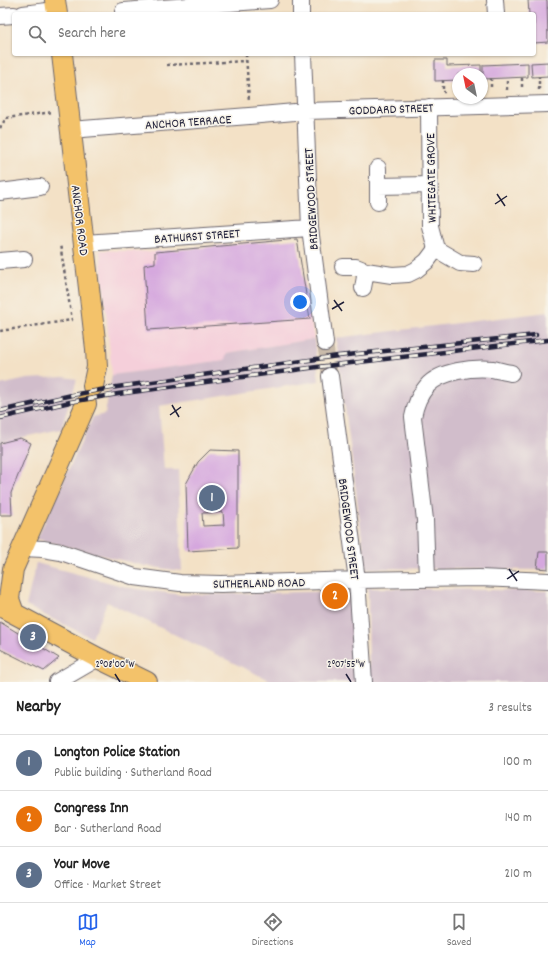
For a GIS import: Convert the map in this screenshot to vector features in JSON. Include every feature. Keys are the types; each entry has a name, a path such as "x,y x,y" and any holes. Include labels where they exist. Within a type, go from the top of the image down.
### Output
{"main road":[{"name":"ANCHOR ROAD","path":"7,610 9,599 7,575 22,548 90,395 97,367 62,56"},
{"path":"7,610 98,658 148,682"}],"street":[{"path":"129,7 270,0"},
{"path":"301,0 301,12"},
{"path":"495,0 496,12"},
{"path":"34,12 56,8"},
{"path":"0,16 12,15"},
{"name":"BRIDGEWOOD STREET","path":"303,56 310,228 325,343"},
{"name":"GODDARD STREET","path":"306,110 548,104"},
{"name":"WHITEGATE GROVE","path":"429,107 430,226 436,249"},
{"name":"ANCHOR TERRACE","path":"70,130 250,116 306,110"},
{"path":"378,168 378,202"},
{"path":"378,186 429,185"},
{"path":"0,192 40,187"},
{"name":"BATHURST STREET","path":"84,243 310,228"},
{"path":"343,267 356,267 366,271 392,275 408,274 416,270 427,261 436,249 460,262 474,264"},
{"path":"0,261 24,260"},
{"path":"362,288 366,271"},
{"path":"427,579 424,520 413,417 415,407 421,393 428,384 451,373 464,369 480,368 511,373"},
{"name":"BRIDGEWOOD STREET","path":"330,376 357,580 364,682"},
{"name":"SUTHERLAND ROAD","path":"22,548 61,552 135,577 180,583 221,584 479,578 548,581"},
{"path":"58,682 98,658"}],"path":[{"path":"246,56 250,116"},
{"path":"167,65 246,61"},
{"path":"539,77 539,90"},
{"path":"491,78 491,90"},
{"path":"507,78 507,90"},
{"path":"522,78 522,90"},
{"path":"443,80 443,92 451,92"},
{"path":"0,128 6,118 68,111"},
{"path":"0,331 72,320 60,244"}],"shaded area":[{"path":"297,239 314,339 227,353 226,360 112,375 100,250 155,252"},
{"path":"548,312 548,570 366,568 336,338"},
{"path":"314,339 319,381 159,406 164,470 178,470 182,571 145,566 37,539 93,417 105,414 112,375 225,360 227,353"},
{"path":"64,377 77,379 61,429 0,442 0,385 27,379"},
{"path":"36,563 130,588 182,595 349,591 357,682 273,682 107,602 92,638 26,606"},
{"path":"368,588 548,591 548,682 369,682"}],"building":[{"path":"528,0 547,0 548,42 536,43 536,12 529,12"},
{"path":"435,60 447,60 447,66 481,65 481,68 452,68 452,80 435,81"},
{"path":"548,62 548,76 532,77 531,63"},
{"path":"528,63 528,77 488,79 488,68 483,68 483,65"},
{"path":"297,239 310,319 148,330 144,265 155,263 155,252"},
{"path":"20,438 31,443 11,493 12,515 0,515 0,443"},
{"path":"210,450 238,451 238,548 188,551 186,484 198,462","holes":["223,512 224,525 203,526 202,513"]},
{"path":"539,552 548,552 548,569 537,568"},
{"path":"0,622 59,658 44,671 0,649"}],"tunnel":[{"path":"325,343 330,376"}],"railway":[{"path":"0,411 72,395 117,387 338,356 536,335"},
{"path":"0,418 70,402 118,394 317,367 548,340"}],"place":[{"name":"Longton Police Station","path":"212,498"},
{"name":"Congress Inn","path":"335,596"},
{"name":"Your Move","path":"33,637"}]}
